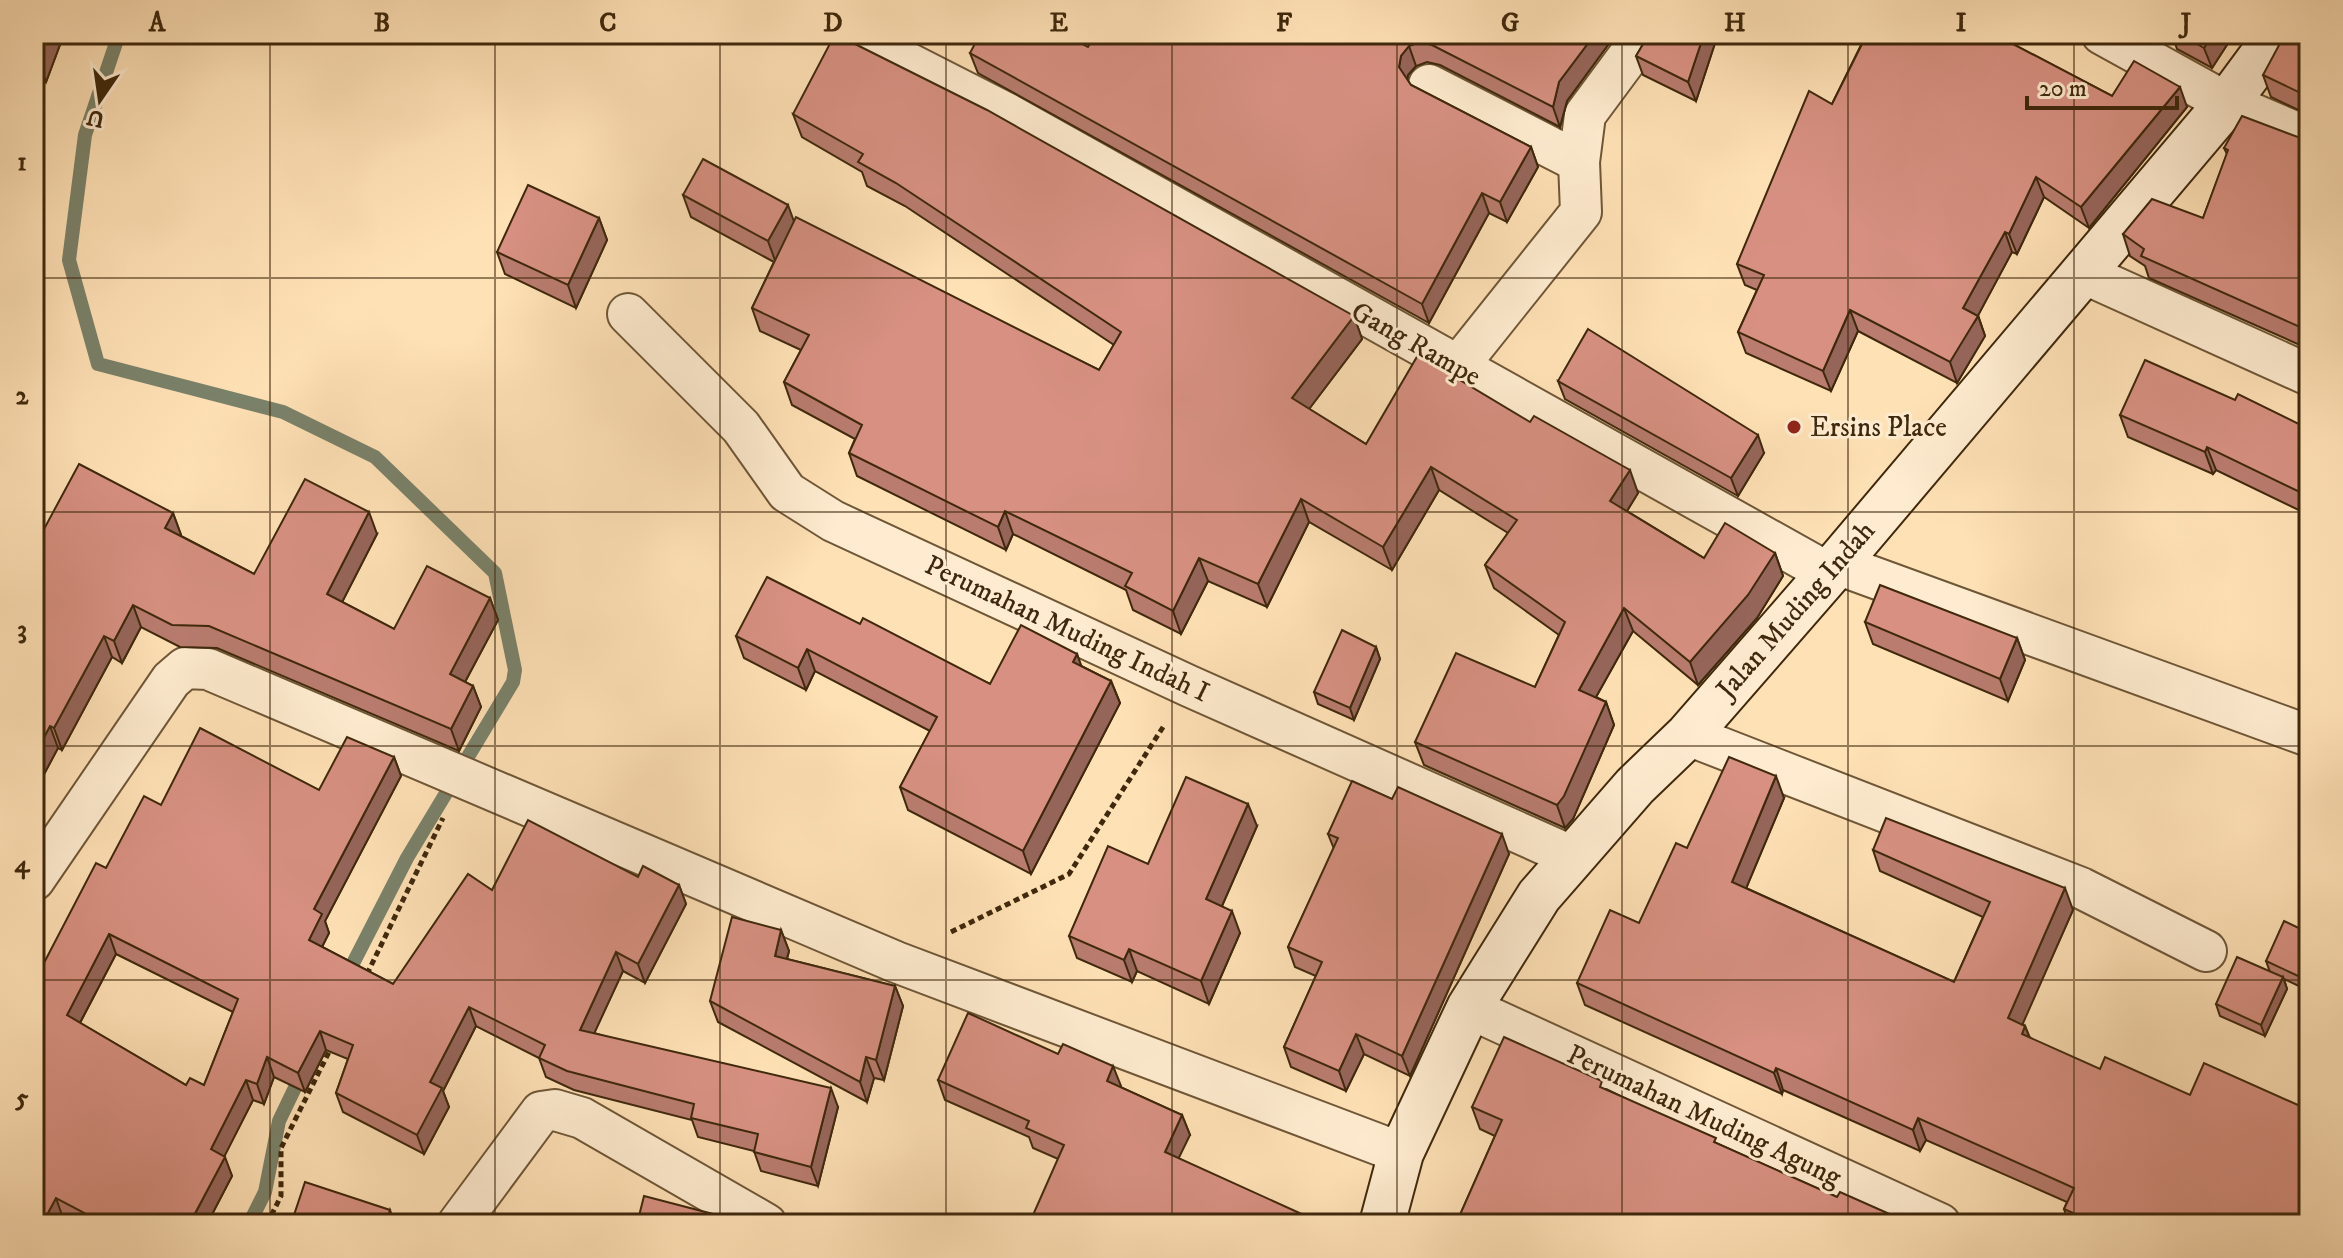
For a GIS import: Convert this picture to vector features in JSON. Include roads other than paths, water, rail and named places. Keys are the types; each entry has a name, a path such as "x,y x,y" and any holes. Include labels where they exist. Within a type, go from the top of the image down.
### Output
{"street":[{"name":"Gang Rampe","path":"851,34 1006,113 1458,366 1832,568 2309,736"},
{"path":"1458,366 1581,212 1579,162 1585,115 1645,34"},
{"path":"2102,34 2227,103 2309,138"},
{"name":"Jalan Muding Indah","path":"1382,1224 1401,1153 1469,1008 1539,896 1571,856 1688,735 1832,568 2227,103 2278,34"},
{"path":"1429,85 1579,162"},
{"path":"2083,273 2309,375"},
{"name":"Perumahan Muding Indah I","path":"628,314 741,427 787,492 833,521 1189,686 1571,856"},
{"path":"34,880 171,680 185,668 208,669 896,962 1401,1153"},
{"path":"1688,735 2081,888 2206,951"},
{"name":"Perumahan Muding Agung","path":"1469,1008 1940,1224"},
{"path":"458,1224 541,1112 555,1110 582,1118 766,1224"}],"waterway":[{"path":"119,34 85,135 69,260 98,364 283,412 375,457 495,573 515,670 513,682 407,858 345,979"},
{"path":"249,1224 265,1192 279,1121 303,1071"}],"place":[{"name":"Ersins Place","path":"1794,427"}]}
